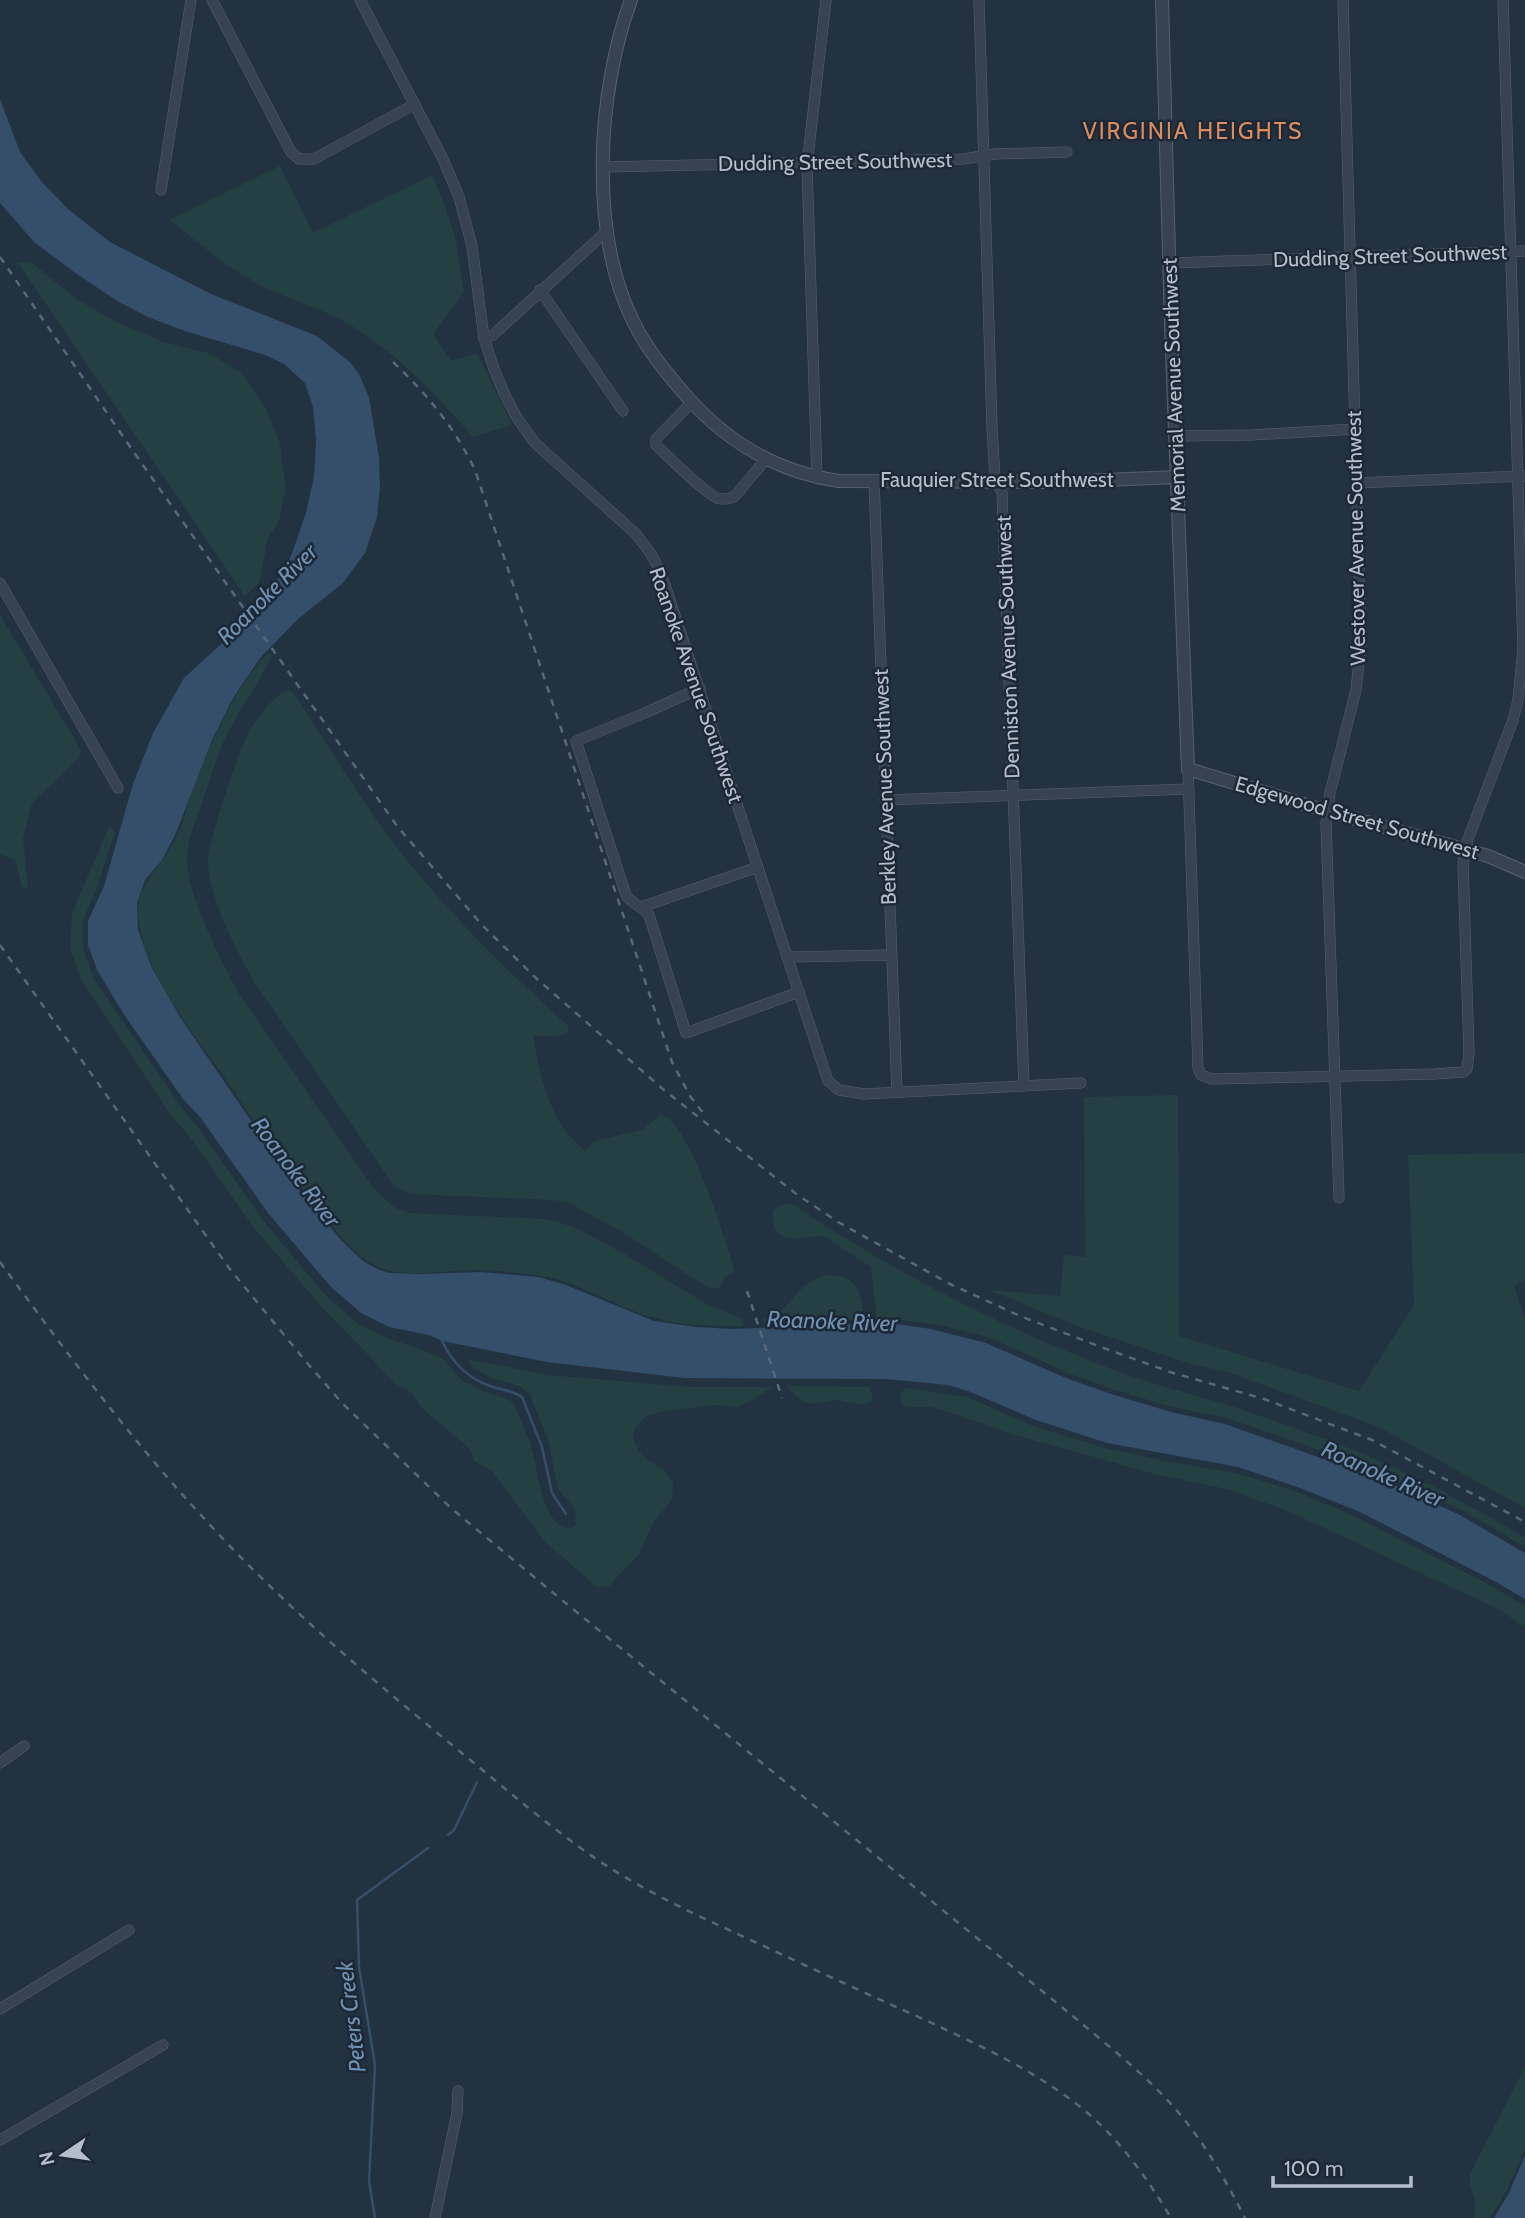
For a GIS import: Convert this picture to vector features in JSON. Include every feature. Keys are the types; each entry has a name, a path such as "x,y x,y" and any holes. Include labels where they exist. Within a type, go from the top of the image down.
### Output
{"street":[{"path":"161,190 191,0"},
{"path":"212,0 294,156 299,159 314,159 415,104"},
{"name":"Roanoke Avenue Southwest","path":"360,0 451,175 472,246 485,338 505,395 526,431 552,459 636,534 661,573 825,1075 832,1085 847,1093 864,1094 1081,1083"},
{"name":"Fauquier Street Southwest","path":"631,0 608,86 604,167 608,230 618,281 633,321 663,368 720,429 766,458 800,473 839,481 1057,482 1177,477"},
{"path":"817,478 808,162 826,0"},
{"name":"Denniston Avenue Southwest","path":"979,0 992,427 997,481 1002,493 1024,1086"},
{"name":"Memorial Avenue Southwest","path":"1162,0 1188,769"},
{"name":"Westover Avenue Southwest","path":"1339,1198 1327,811 1356,690 1360,656 1343,0"},
{"path":"1188,769 1198,1060 1201,1074 1212,1079 1463,1072 1469,1065 1462,872 1465,849 1518,700 1523,648 1522,476 1503,0"},
{"name":"Dudding Street Southwest","path":"604,167 963,159 1067,152"},
{"path":"485,338 493,335 608,230"},
{"name":"Dudding Street Southwest","path":"1170,263 1525,251"},
{"path":"540,290 623,411"},
{"path":"692,402 656,439 656,445 717,498 734,497 766,458"},
{"path":"1175,436 1355,429"},
{"path":"1356,483 1522,476"},
{"name":"Berkley Avenue Southwest","path":"873,481 897,1093"},
{"path":"0,583 118,788"},
{"path":"699,688 576,741 626,895 649,915 686,1033 799,992"},
{"name":"Edgewood Street Southwest","path":"1188,769 1465,849 1508,863 1525,872"},
{"path":"885,800 1189,789"},
{"path":"640,906 758,867"},
{"path":"787,957 891,956"},
{"path":"0,1762 24,1746"},
{"path":"0,2009 129,1930"},
{"path":"0,2140 163,2045"},
{"path":"435,2218 457,2113 458,2091"}],"green space":[{"path":"280,166 313,233 432,175 456,240 464,292 433,334 451,361 477,353 512,425 473,437 418,378 372,340 334,316 277,293 240,274 170,220"},
{"path":"31,262 76,299 117,322 163,342 208,353 242,373 265,407 279,441 286,486 279,521 268,538 259,583 245,596 18,263"},
{"path":"0,615 81,750 79,757 32,803 23,838 28,888 25,889 21,884 16,861 0,854"},
{"path":"269,652 272,656 216,760 189,841 189,878 207,929 238,992 374,1189 395,1208 409,1213 545,1219 578,1229 708,1305 743,1319 744,1326 666,1321 567,1282 536,1275 480,1270 413,1273 376,1266 344,1240 274,1150 167,994 146,951 138,914 140,897 178,834 199,773 224,718 244,683"},
{"path":"289,690 295,695 379,823 412,866 476,938 568,1026 568,1032 556,1037 533,1035 547,1094 567,1133 585,1151 594,1141 642,1130 661,1114 673,1123 684,1139 706,1185 735,1271 724,1278 720,1288 710,1289 624,1233 570,1203 410,1194 394,1186 255,983 226,925 210,879 208,864 212,838 244,742 266,708"},
{"path":"109,827 115,832 83,920 83,948 94,979 264,1222 328,1298 358,1324 386,1338 443,1359 463,1381 514,1404 530,1444 547,1508 560,1525 570,1529 576,1525 575,1509 558,1490 549,1443 529,1393 519,1386 492,1378 474,1368 467,1359 548,1375 689,1387 773,1387 739,1407 713,1405 660,1412 645,1417 636,1426 633,1438 638,1450 664,1470 673,1483 672,1500 654,1521 639,1554 609,1586 598,1588 545,1542 491,1470 474,1461 470,1449 421,1407 412,1393 396,1384 320,1305 254,1228 190,1137 170,1114 82,981 70,949 72,913"},
{"path":"1178,1095 1179,1336 1359,1391 1414,1305 1408,1155 1525,1153 1525,1280 1514,1286 1525,1318 1525,1508 1379,1427 1228,1372 1191,1364 1080,1327 989,1290 1060,1296 1064,1255 1085,1257 1084,1097"},
{"path":"792,1204 905,1273 1024,1333 1120,1372 1234,1407 1371,1457 1500,1523 1525,1538 1525,1547 1462,1510 1322,1451 1227,1418 1172,1407 1112,1389 1068,1373 988,1337 934,1324 877,1320 871,1267 822,1235 787,1238 776,1230 773,1211 782,1205"},
{"path":"827,1275 846,1278 852,1282 859,1294 864,1320 764,1325 763,1319 781,1310 808,1283"},
{"path":"786,1386 869,1387 872,1401 868,1404 836,1400 808,1403"},
{"path":"905,1388 967,1397 1033,1426 1105,1448 1236,1473 1295,1491 1352,1515 1486,1583 1525,1606 1525,1627 1500,1610 1288,1511 1226,1489 1155,1474 1008,1433 931,1407 906,1407 900,1401"},
{"path":"1525,2067 1525,2150 1506,2192 1490,2218 1473,2218 1475,2201 1470,2174"}],"water":[{"path":"0,99 20,152 41,181 68,209 110,242 211,294 317,336 351,363 369,397 379,458 380,488 377,517 365,553 343,583 298,619 260,658 233,698 212,740 176,833 162,860 145,880 137,903 138,930 151,966 180,1017 295,1185 342,1241 363,1261 390,1273 481,1272 538,1277 566,1285 654,1321 732,1329 890,1323 931,1329 986,1343 1066,1378 1111,1394 1171,1412 1225,1424 1383,1480 1460,1515 1525,1553 1525,1599 1360,1512 1300,1488 1238,1467 1107,1443 1036,1420 948,1385 885,1379 684,1378 547,1362 442,1341 429,1335 389,1327 361,1313 331,1287 268,1213 200,1117 183,1099 123,1013 97,970 88,945 88,921 104,886 133,784 153,733 184,678 245,622 271,591 291,556 306,513 314,476 316,440 313,407 305,383 284,364 265,355 148,317 117,301 34,242 0,203"},
{"path":"1525,2155 1525,2218 1494,2218 1509,2193"}],"waterway":[{"name":"Peters Creek","path":"443,1338 450,1356 467,1374 482,1383 522,1397 542,1447 552,1493 566,1514"},
{"name":"Peters Creek","path":"448,1835 454,1830 477,1782"},
{"name":"Peters Creek","path":"375,2218 369,2181 375,2065 359,1967 357,1900 428,1848"}],"railway":[{"path":"0,257 397,826 482,925 537,979 664,1090 795,1193 838,1222 950,1284 1020,1316 1101,1347 1170,1372 1264,1399 1372,1440 1525,1522"},
{"path":"393,362 439,412 459,440 475,470 672,1062 690,1096 704,1114"},
{"path":"0,945 229,1268 342,1403 452,1509 1136,2070 1160,2092 1193,2130 1221,2173 1245,2218"},
{"path":"0,1262 128,1431 240,1557 359,1667 530,1809 569,1840 627,1879 718,1925 967,2039 1051,2086 1090,2115 1113,2138 1144,2177 1171,2218"},
{"path":"747,1291 782,1398"}],"district":[{"name":"VIRGINIA HEIGHTS","path":"1193,131"}],"water label":[{"name":"Roanoke River","path":"267,594"},
{"name":"Roanoke River","path":"296,1172"},
{"name":"Roanoke River","path":"832,1321"},
{"name":"Roanoke River","path":"1383,1474"}]}
